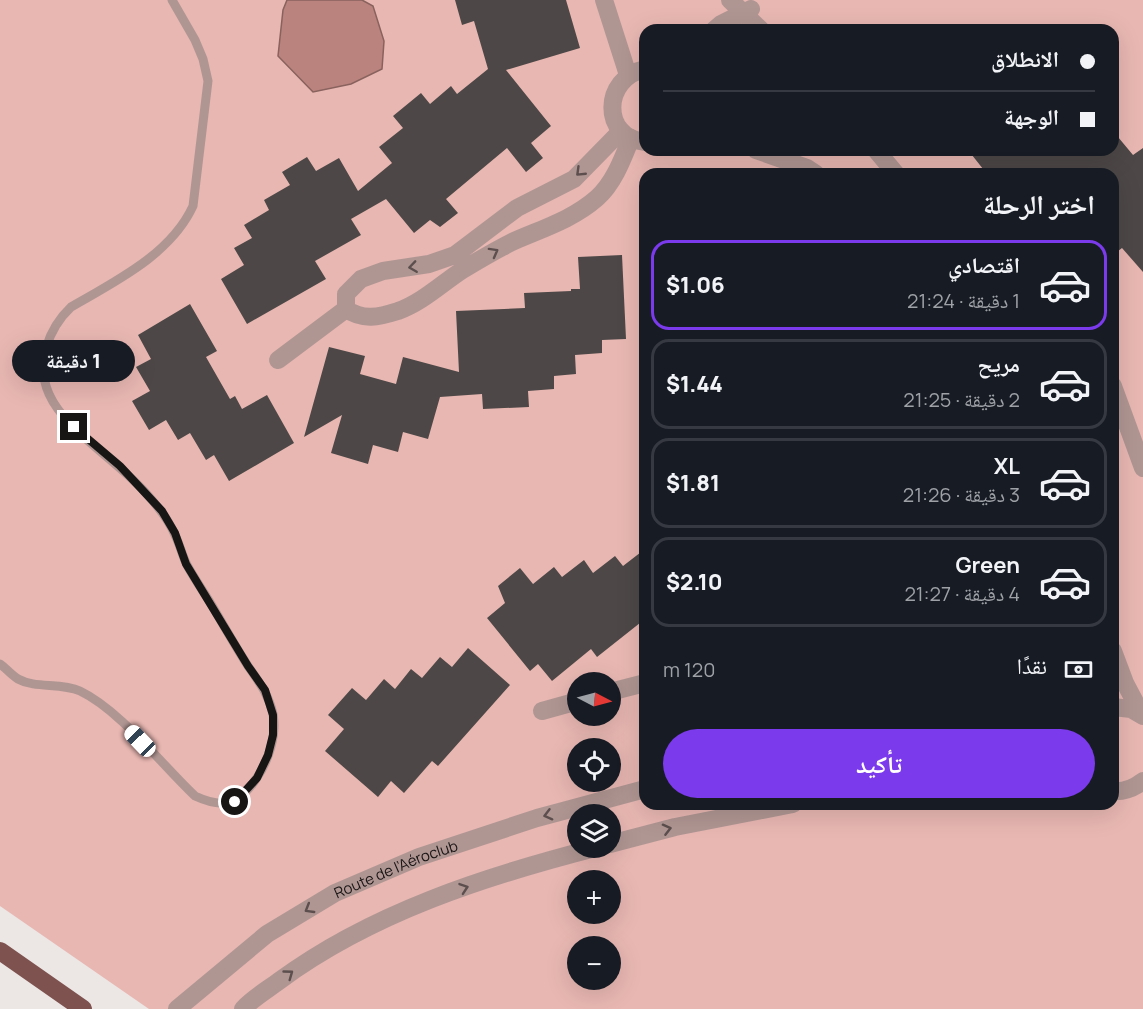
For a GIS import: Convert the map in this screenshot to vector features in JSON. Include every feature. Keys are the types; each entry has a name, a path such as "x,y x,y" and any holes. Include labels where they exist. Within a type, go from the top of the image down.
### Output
{"main road":[{"path":"0,951 83,1009"}],"street":[{"path":"604,0 636,72 619,84 613,95 612,108 615,120 633,137"},
{"path":"721,24 748,14"},
{"path":"346,309 346,294 361,279 383,271 429,264 455,255 517,208 574,179 633,137"},
{"path":"346,309 356,316 376,317 400,310 430,294 462,270 511,243 578,213 600,196 618,169 633,137"},
{"path":"773,156 807,168"},
{"path":"881,156 891,168"},
{"path":"278,360 346,309"},
{"path":"1119,402 1143,468"},
{"path":"1119,667 1142,715"},
{"path":"621,689 639,685"},
{"path":"542,711 567,704"},
{"path":"1119,708 1131,709 1142,715"},
{"path":"1119,791 1134,788 1143,781"},
{"name":"Route de l’Aéroclub","path":"177,1009 267,934 335,893 430,854 537,818 639,791"},
{"path":"621,841 675,827 762,810"},
{"path":"243,1009 298,967 359,932 432,899 567,855"}],"lane":[{"path":"0,664 17,678 31,683 64,686 95,700 126,727 195,796 208,803 235,802 257,778 268,755 273,735 273,715 265,690 186,564 175,533 162,511 142,489 120,466 74,427 56,407 48,391 44,373 49,336 59,318 71,307 160,251 186,221 193,206 208,81 203,59 195,40 172,0"}],"shaded area":[{"path":"0,0 1143,0 1143,1009 149,1009 0,906"},
{"path":"287,0 362,0 373,6 384,41 382,69 351,84 313,92 278,56 283,10"}],"building":[{"path":"455,0 566,0 580,48 506,70 551,126 531,143 543,158 526,172 507,148 446,199 458,213 440,227 430,220 414,233 386,199 351,219 361,235 315,261 326,279 247,324 221,279 244,265 234,248 252,238 244,225 269,210 264,200 290,185 282,172 307,157 316,171 339,158 358,191 392,163 379,147 403,128 393,116 421,93 430,104 451,86 457,94 488,69 474,21 462,25"},
{"path":"1119,138 1133,155 1143,148 1143,272 1122,248 1119,250 1119,168 982,168 973,156 1119,156"},
{"path":"622,255 626,339 602,340 602,353 575,355 576,374 554,376 554,389 528,391 529,407 483,409 482,394 440,397 428,439 403,432 398,452 373,445 368,464 331,453 342,415 304,437 329,347 365,356 360,374 396,384 403,357 459,372 456,311 525,308 524,293 580,289 578,257"},
{"path":"190,304 217,351 206,357 230,399 235,396 242,409 267,395 294,443 229,481 214,455 206,460 190,433 178,440 166,420 149,430 132,401 150,391 136,367 151,359 138,335"},
{"path":"639,554 639,624 597,657 591,649 552,681 538,664 530,671 487,618 505,603 498,586 520,568 533,584 554,567 562,577 584,560 593,573 615,556 623,566"},
{"path":"468,648 510,685 438,766 432,761 404,793 391,781 378,797 325,751 344,729 328,715 352,688 366,700 384,679 395,689 411,669 422,678 440,657 452,667"}],"route":[{"path":"74,427 120,466 162,511 175,533 186,564 265,690 273,715 273,735 268,755 257,778 235,802"}]}
